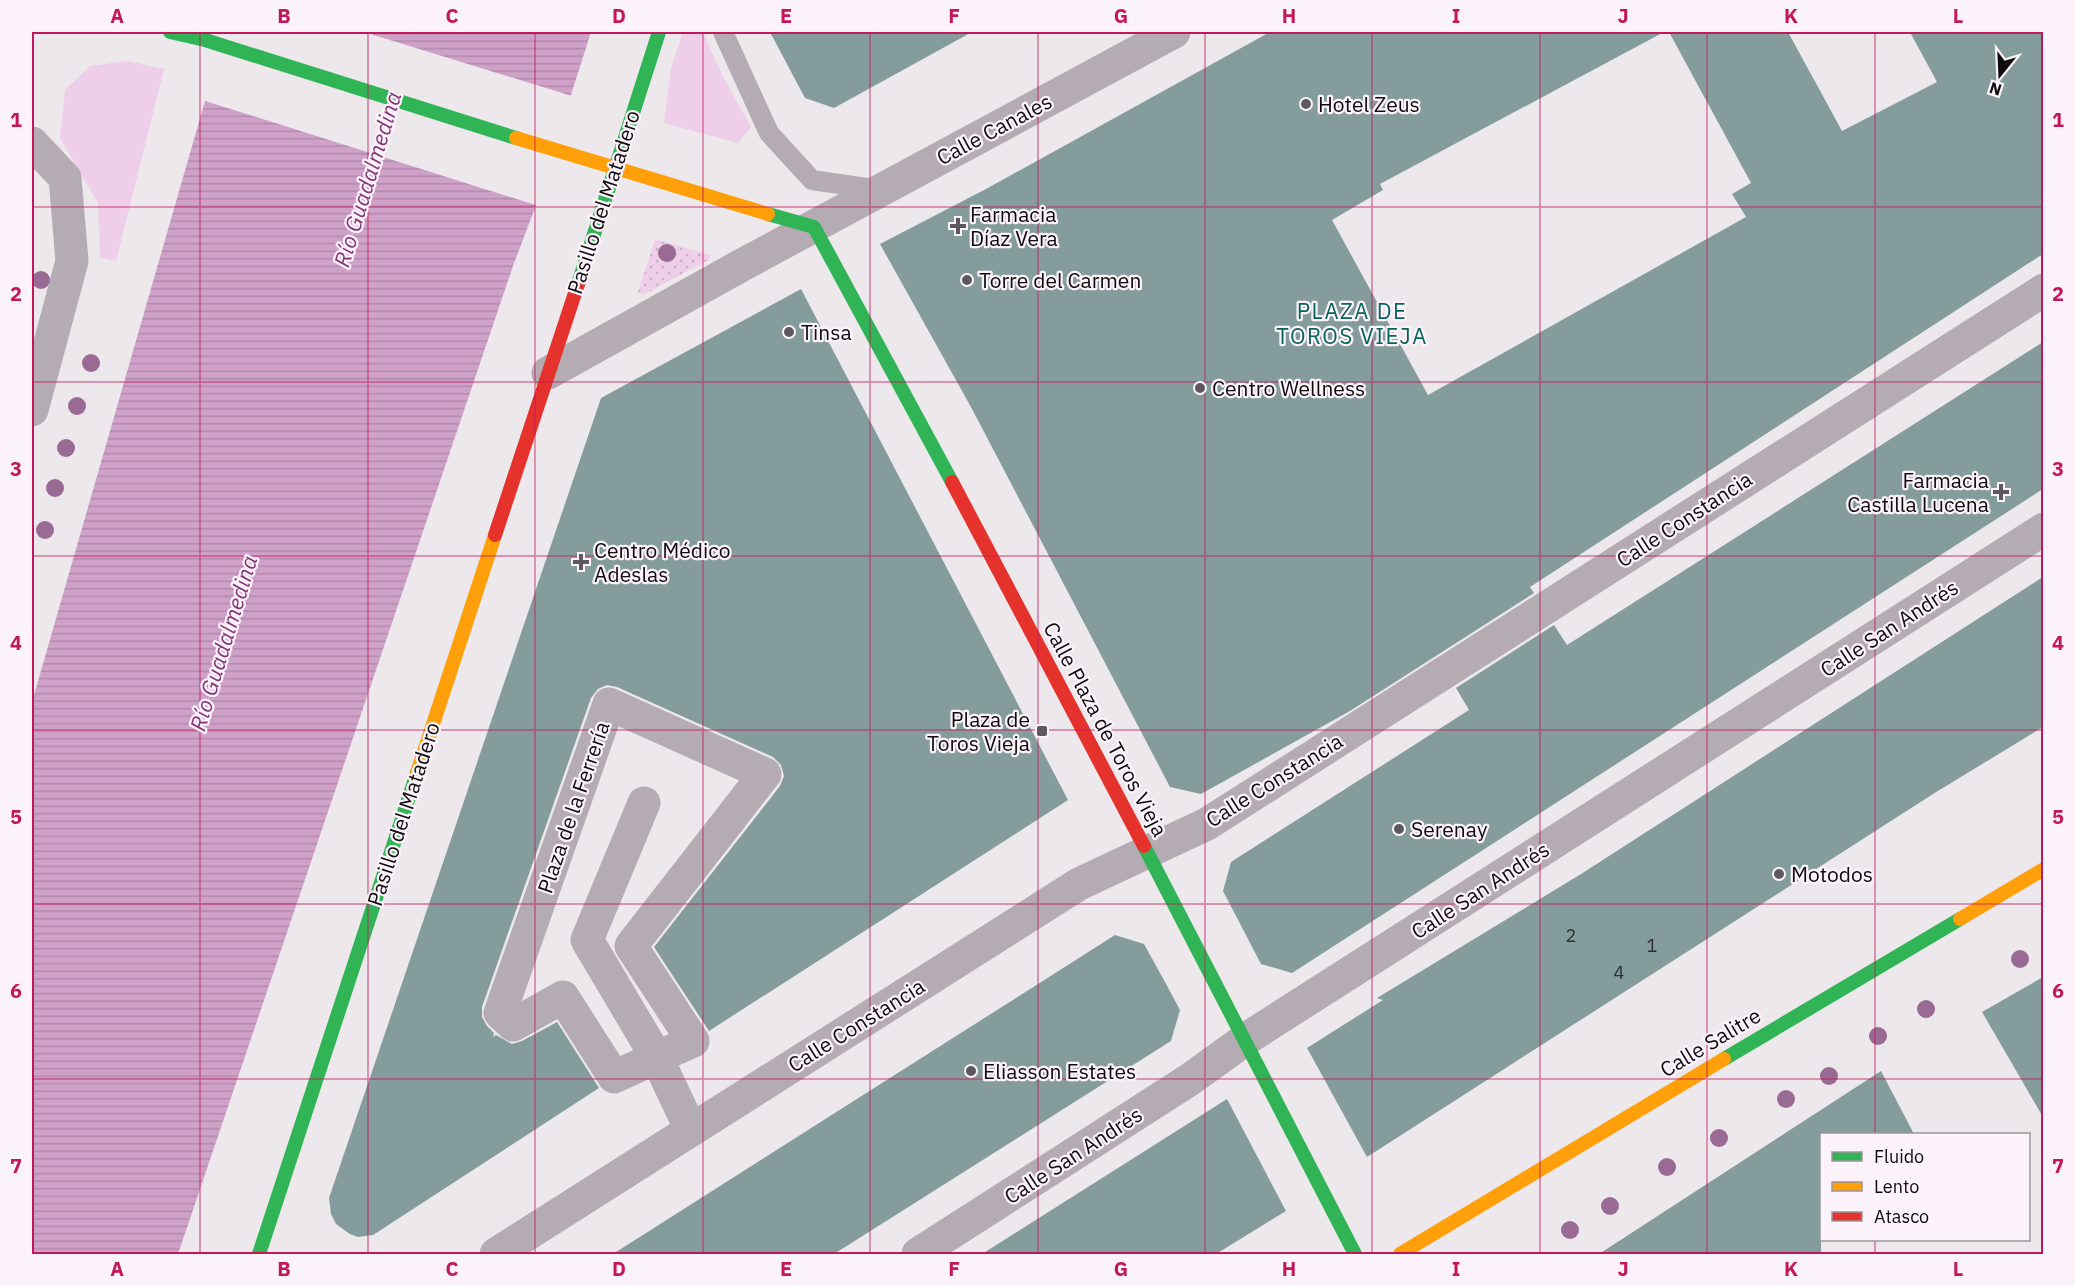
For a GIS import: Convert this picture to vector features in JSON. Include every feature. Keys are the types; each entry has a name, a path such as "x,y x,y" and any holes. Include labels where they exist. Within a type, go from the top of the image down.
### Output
{"main road":[{"path":"170,32 205,40 615,168 814,227"},
{"name":"Pasillo del Matadero","path":"261,1252 658,32"},
{"name":"Calle Plaza de Toros Vieja","path":"814,227 1147,851 1246,1040 1326,1202 1355,1254"},
{"name":"Calle Salitre","path":"1400,1254 2043,869"}],"street":[{"name":"Calle Canales","path":"814,227 1174,32"},
{"path":"32,143 65,178 72,261 32,410"},
{"path":"548,373 814,227"},
{"name":"Calle Constancia","path":"496,1254 1079,884 1207,824 2043,290"},
{"name":"Calle San Andrés","path":"918,1254 1189,1080 1246,1040 2043,529"},
{"name":"Plaza de la Ferrería","path":"609,704 765,774 630,946 693,1041 657,1058 615,1077 563,997 513,1025 500,1013 609,704"},
{"path":"644,803 587,940 657,1058 691,1130"}],"lane":[{"path":"723,32 769,133 812,180 880,190"}],"shaded area":[{"path":"683,32 703,32 722,75 751,127 738,143 664,123 671,68"},
{"path":"128,61 164,69 116,261 100,258 98,203 60,138 65,90 90,66"},
{"path":"655,239 710,255 710,259 643,295 638,292"}],"water":[{"name":"Río Guadalmedina","path":"227,32 591,32 536,205 513,266 178,1254 32,1254 32,702 205,101"}],"pier":[{"path":"224,32 364,32 572,96 539,206 202,100"}],"building":[{"path":"770,32 972,32 834,108 805,98"},
{"path":"1270,32 1664,32 1380,184 1383,190 1332,220 1428,395 1746,217 1732,194 1751,183 1669,32 1788,32 1842,131 1937,82 1910,32 2043,32 2043,254 1530,587 1534,593 1350,711 1201,794 1170,787 971,407 880,244 986,189"},
{"path":"801,289 1068,800 709,1031 654,947 780,786 784,776 781,765 773,757 617,687 607,685 598,689 591,698 482,1007 482,1017 494,1033 493,1037 496,1035 512,1044 557,1022 599,1088 373,1235 358,1237 350,1234 336,1224 331,1214 329,1198 601,398"},
{"path":"2043,342 2043,489 1292,973 1261,964 1223,891 1231,862 1469,710 1456,688 1554,625 1567,645"},
{"path":"2043,577 2043,727 1933,794 1367,1157 1307,1048 1383,1000 1377,998 1581,874"},
{"path":"1115,935 1144,944 1180,1010 1171,1041 834,1254 613,1254"},
{"path":"2043,977 2043,1117 1982,1012"},
{"path":"1881,1071 1913,1133 1820,1133 1821,1254 1599,1254"},
{"path":"1227,1099 1286,1211 1216,1254 982,1254"}],"traffic: fast":[{"path":"170,32 205,40 516,138"},
{"path":"578,284 659,32"},
{"path":"768,214 814,227 952,482"},
{"path":"259,1254 417,773"},
{"path":"1144,846 1355,1254"},
{"path":"1724,1059 1960,919"}],"traffic: slow":[{"path":"516,138 768,214"},
{"path":"417,773 495,535"},
{"path":"1960,919 2044,869"},
{"path":"1400,1254 1724,1059"}],"traffic: jam":[{"path":"495,535 578,284"},
{"path":"952,482 1144,846"}],"place":[{"name":"Hotel Zeus","path":"1306,104"},
{"name":"Farmacia Díaz Vera","path":"958,226"},
{"name":"Torre del Carmen","path":"967,280"},
{"name":"Tinsa","path":"789,332"},
{"name":"Centro Wellness","path":"1200,388"},
{"name":"Farmacia Castilla Lucena","path":"2001,492"},
{"name":"Centro Médico Adeslas","path":"581,562"},
{"name":"Plaza de Toros Vieja","path":"1042,731"},
{"name":"Serenay","path":"1399,829"},
{"name":"Motodos","path":"1779,874"},
{"name":"Eliasson Estates","path":"971,1071"}],"district":[{"name":"PLAZA DE TOROS VIEJA","path":"1352,322"}]}
